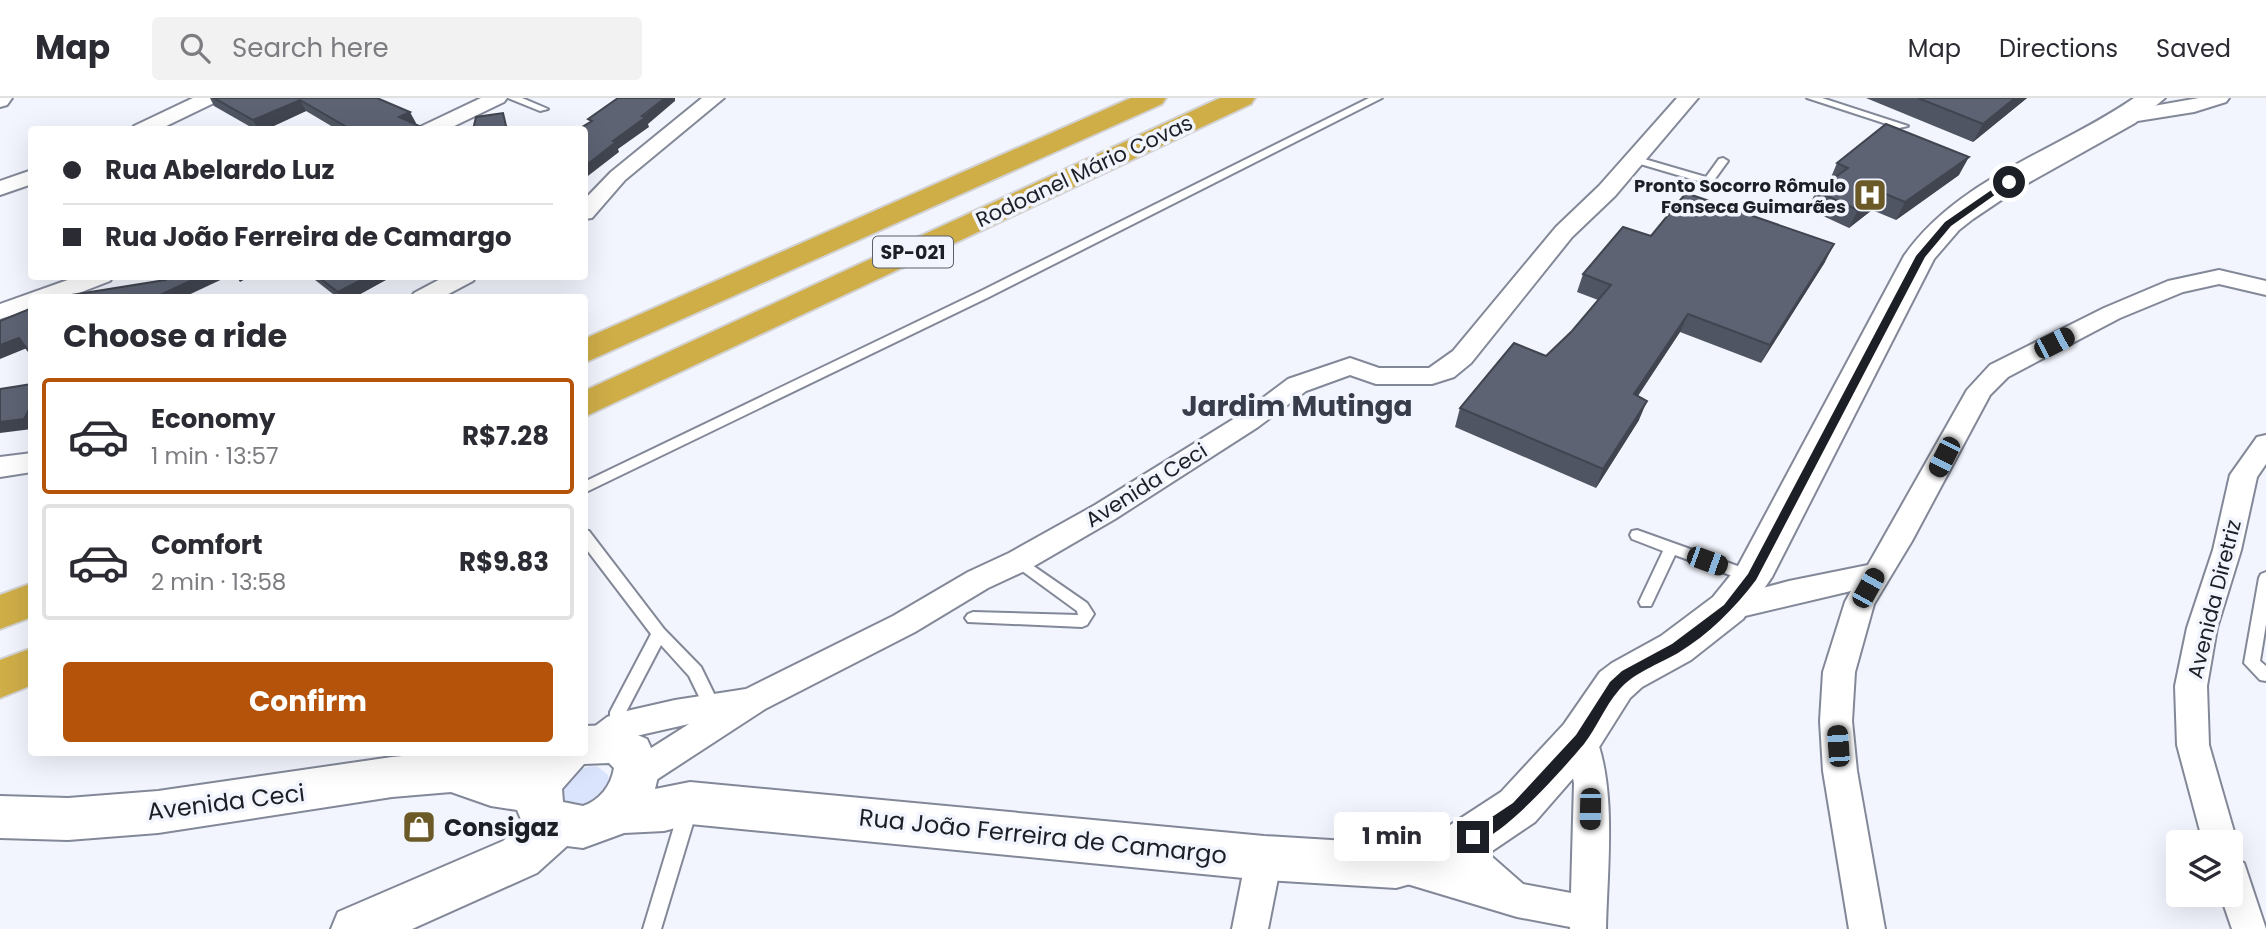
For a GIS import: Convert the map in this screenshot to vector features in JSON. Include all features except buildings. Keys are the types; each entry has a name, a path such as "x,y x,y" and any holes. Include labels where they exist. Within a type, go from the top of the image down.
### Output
{"highway":[{"name":"Rodoanel Mário Covas","path":"588,350 1153,98"},
{"name":"Rodoanel Mário Covas","path":"588,403 1242,98"},
{"path":"0,613 28,600"},
{"path":"0,680 28,667"}],"main road":[{"path":"1740,593 1920,256 1948,224 1962,213 2009,182 2125,117 2152,98"},
{"name":"Rua João Ferreira de Camargo","path":"630,791 664,810 690,803 1264,858 1396,866 1450,852 1518,807 1580,738 1615,685 1627,675 1676,648 1740,593"},
{"path":"548,808 580,826 604,819 630,791 637,763 632,754 611,743 588,744"},
{"name":"Avenida Ceci","path":"0,817 68,818 158,812 392,777 451,772 510,756"},
{"path":"356,929 520,857 548,808 547,771 569,756"},
{"name":"Avenida Ceci","path":"451,772 548,808"}],"street":[{"path":"150,126 209,98"},
{"path":"438,126 497,98"},
{"path":"588,209 618,176 714,98"},
{"name":"Avenida Ceci","path":"630,791 717,716 904,624 978,580 1019,561 1105,512 1238,428 1297,386 1350,366 1376,376 1432,376 1445,371 1462,357 1564,232 1607,191 1688,98"},
{"path":"2125,117 2194,106 2218,98"},
{"path":"0,189 28,178"},
{"path":"1867,929 1840,771 1836,721 1839,672 1860,602 1898,541 1980,390 1999,371 2112,313 2176,286 2220,277 2266,288"},
{"path":"53,294 91,280"},
{"path":"430,294 457,280"},
{"path":"0,312 28,302"},
{"name":"Avenida Diretriz","path":"2217,830 2193,745 2192,687 2202,628 2227,550 2244,475 2266,444"},
{"path":"0,467 28,463"},
{"path":"1740,593 1822,585 1876,575"},
{"path":"1822,585 1853,625"},
{"name":"Avenida Ceci","path":"588,744 675,713 717,716"},
{"path":"1580,738 1591,783 1589,921"},
{"path":"1450,852 1478,866 1517,900"},
{"path":"1250,929 1264,858"},
{"name":"Rua João Ferreira de Camargo","path":"1396,866 1589,921"},
{"path":"2242,907 2250,929"}],"lane":[{"path":"513,98 543,109"},
{"path":"588,486 985,294 1377,98"},
{"path":"1812,98 1903,126"},
{"path":"1634,159 1708,181 1723,161"},
{"path":"1637,535 1671,548 1740,593"},
{"path":"588,541 659,634 695,672 717,716"},
{"path":"1646,601 1671,548"},
{"path":"973,618 1082,621 1086,614 1082,607 1019,561"},
{"path":"2266,578 2252,663 2266,675"},
{"path":"588,743 618,712 659,634"},
{"path":"652,929 690,803"}],"shaded area":[{"path":"592,766 608,775 608,785 604,793 589,805 571,806 564,800 560,789 576,770"}],"place":[{"name":"Pronto Socorro Rômulo Fonseca Guimarães","path":"1870,195"},
{"name":"Consigaz","path":"419,827"}],"district":[{"name":"Jardim Mutinga","path":"1297,406"}],"route":[{"path":"1473,837 1518,807 1580,738 1615,685 1627,675 1676,648 1728,608 1752,577 1920,256 1948,224 2009,182"}]}
